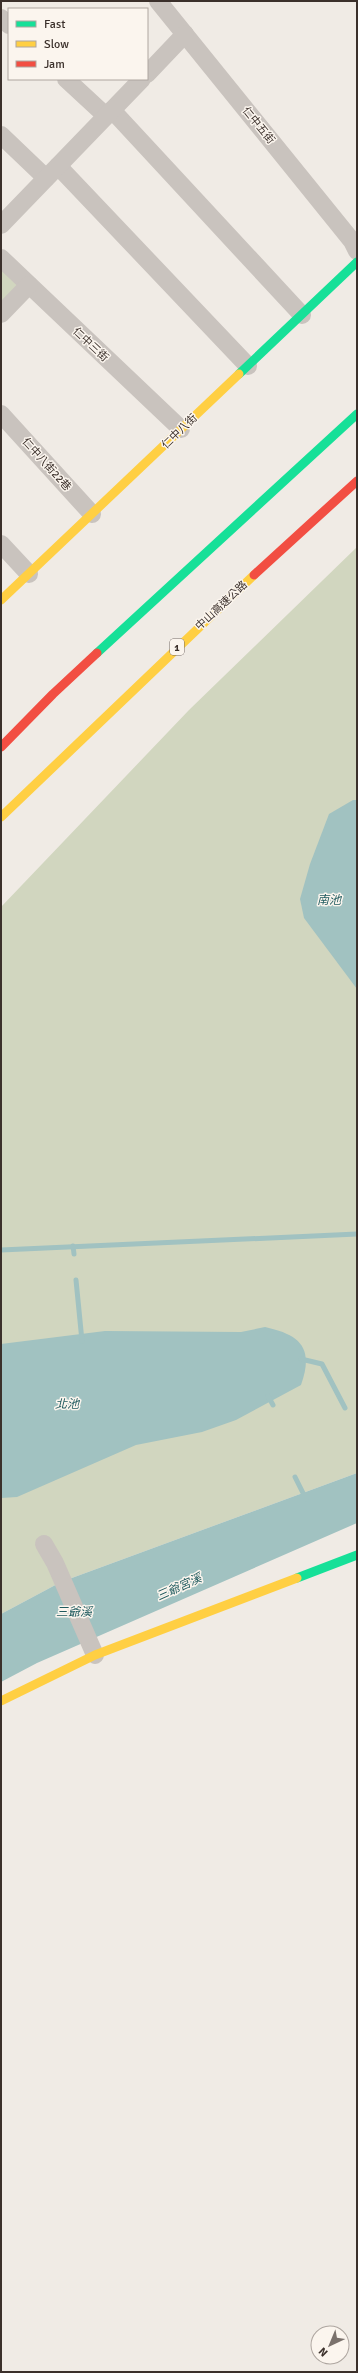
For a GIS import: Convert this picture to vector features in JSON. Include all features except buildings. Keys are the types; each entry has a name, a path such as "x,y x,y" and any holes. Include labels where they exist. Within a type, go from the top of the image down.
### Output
{"main road":[{"name":"仁中八街","path":"1,600 357,262"},
{"path":"1,747 53,694 357,414"},
{"name":"中山高速公路","path":"1,817 90,728 277,553 357,481"},
{"path":"1,1701 93,1650 357,1554"}],"street":[{"name":"仁中五街","path":"158,1 355,245"},
{"path":"148,73 185,34"},
{"path":"67,80 109,113 302,315"},
{"path":"1,225 141,80"},
{"path":"1,135 52,172 248,366"},
{"name":"仁中三街","path":"1,258 181,429"},
{"path":"1,314 29,285"},
{"name":"仁中八街22巷","path":"1,414 92,514"},
{"path":"1,544 29,574"},
{"path":"44,1544 55,1563 93,1650"}],"green space":[{"path":"1,258 29,285 1,314"},
{"path":"357,547 357,1473 61,1582 1,1614 1,907 189,710"}],"water":[{"name":"南池","path":"353,800 357,800 357,989 304,918 300,899 310,864 329,814"},
{"name":"北池","path":"265,1327 288,1334 296,1339 301,1345 305,1352 306,1361 305,1372 301,1385 236,1420 202,1432 136,1445 17,1497 1,1498 1,1344 105,1331 241,1332"},
{"name":"三爺溪","path":"357,1473 357,1523 37,1663 1,1682 1,1614 61,1582"}],"waterway":[{"path":"1,1250 357,1234"},
{"path":"73,1246 74,1254"},
{"path":"76,1280 82,1341"},
{"path":"301,1359 322,1364 345,1408"},
{"path":"268,1396 273,1405"},
{"path":"295,1477 306,1499"}],"traffic: fast":[{"path":"239,374 357,262"},
{"path":"97,653 357,414"},
{"path":"297,1578 357,1555"}],"traffic: slow":[{"path":"1,600 239,374"},
{"path":"1,817 254,575"},
{"path":"1,1701 95,1655 297,1578"}],"traffic: jam":[{"path":"254,575 357,481"},
{"path":"1,747 53,694 97,653"}],"water label":[{"name":"三爺宮溪","path":"179,1587"}]}
